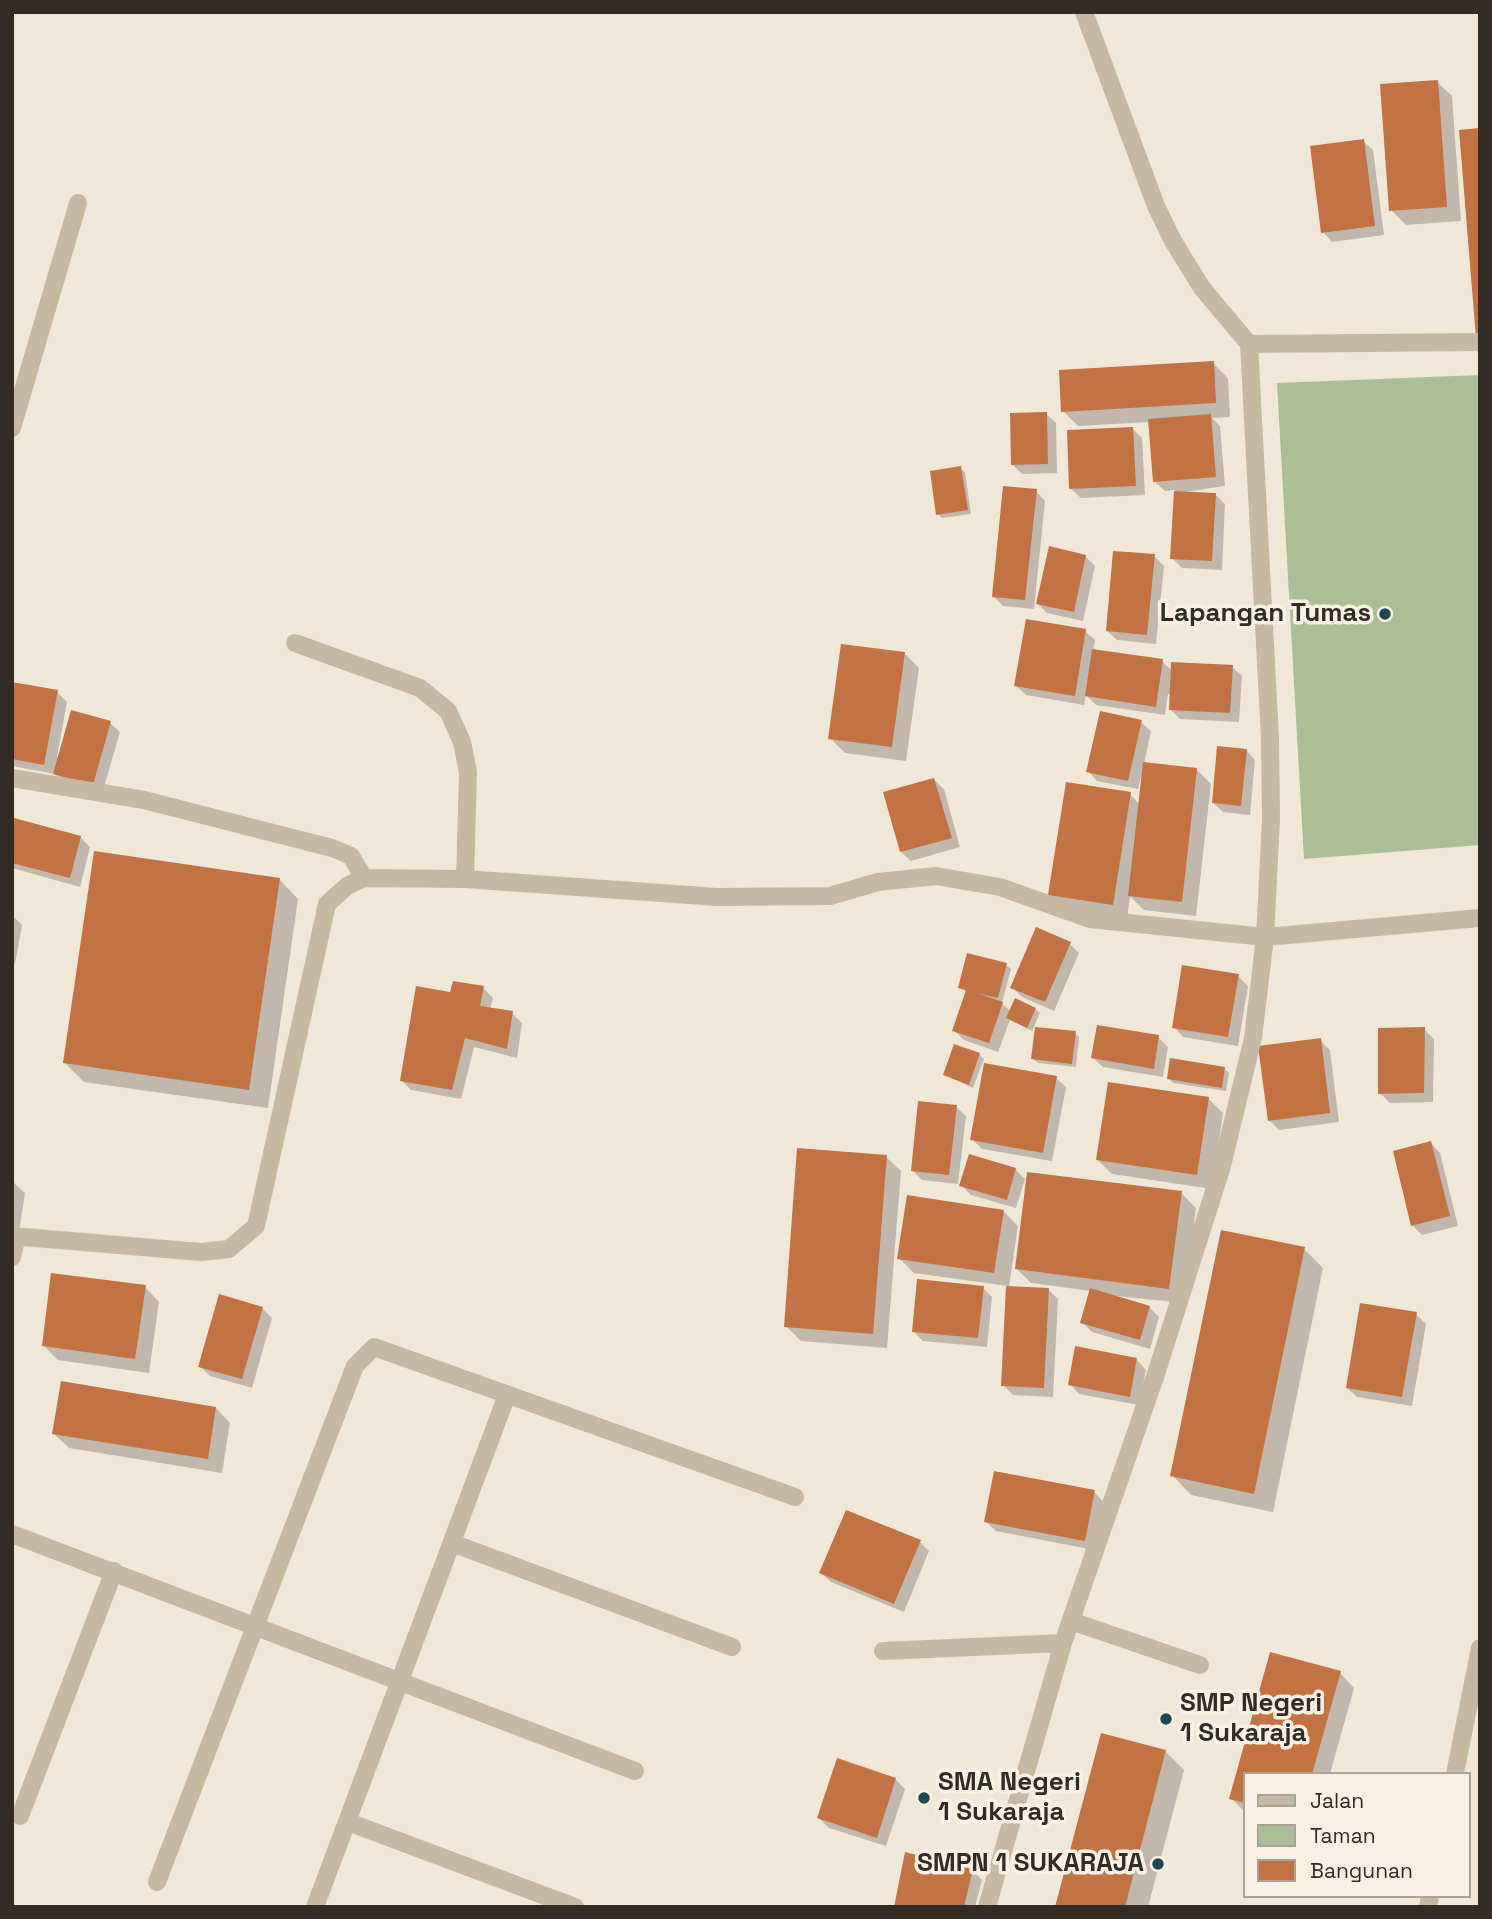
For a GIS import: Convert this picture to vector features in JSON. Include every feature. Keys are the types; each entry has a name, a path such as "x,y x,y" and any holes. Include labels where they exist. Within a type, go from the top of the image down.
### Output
{"street":[{"path":"987,1907 1063,1643 1156,1374 1222,1166 1253,1038 1265,937 1271,819 1270,738 1249,344 1202,288 1173,241 1156,206 1084,12"},
{"path":"12,428 79,203"},
{"path":"1249,344 1480,342"},
{"path":"295,643 420,688 448,711 462,742 468,772 464,878"},
{"path":"12,778 144,800 332,848 351,856 364,878"},
{"path":"12,1257 15,1236 201,1252 229,1249 256,1226 327,904 346,886 364,878 464,878 717,897 830,896 878,882 936,876 999,887 1090,919 1265,937 1480,918"},
{"path":"157,1882 355,1366 374,1347 795,1497"},
{"path":"315,1907 507,1395"},
{"path":"12,1534 635,1771"},
{"path":"452,1543 732,1647"},
{"path":"20,1816 114,1571"},
{"path":"1071,1621 1200,1665"},
{"path":"883,1651 1063,1643"},
{"path":"1455,1772 1480,1648"},
{"path":"348,1822 575,1907"}],"green space":[{"name":"Lapangan Tumas","path":"1480,375 1480,845 1304,859 1277,383"}],"building":[{"path":"1438,80 1447,207 1389,211 1380,84"},
{"path":"1480,128 1480,338 1476,338 1459,130"},
{"path":"1364,139 1375,226 1321,233 1310,146"},
{"path":"1214,361 1216,403 1061,412 1059,370"},
{"path":"1047,412 1048,464 1011,465 1010,413"},
{"path":"1211,414 1216,477 1153,482 1148,419"},
{"path":"1133,427 1136,486 1069,489 1067,430"},
{"path":"961,466 968,510 936,515 930,471"},
{"path":"1003,486 1037,489 1025,600 992,597"},
{"path":"1174,491 1216,493 1212,561 1170,559"},
{"path":"1049,546 1086,555 1074,612 1036,604"},
{"path":"1113,551 1155,554 1147,635 1106,631"},
{"path":"1026,619 1086,629 1075,696 1014,686"},
{"path":"841,644 905,652 892,747 828,739"},
{"path":"1092,649 1163,659 1156,707 1085,696"},
{"path":"1171,662 1233,665 1230,713 1169,710"},
{"path":"12,682 58,690 44,765 12,759"},
{"path":"71,710 111,721 93,785 53,774"},
{"path":"1100,711 1142,720 1128,781 1086,772"},
{"path":"1217,746 1247,749 1241,806 1212,803"},
{"path":"1143,762 1197,768 1182,902 1128,896"},
{"path":"934,778 952,838 900,852 883,792"},
{"path":"1066,782 1131,792 1113,905 1048,895"},
{"path":"14,818 81,836 70,878 12,863"},
{"path":"94,851 280,878 249,1090 63,1063"},
{"path":"1036,927 1071,942 1045,1002 1010,988"},
{"path":"967,953 1007,963 998,998 977,993 1003,1002 989,1043 952,1031 966,990 958,988"},
{"path":"1182,965 1239,974 1228,1037 1172,1028"},
{"path":"453,981 484,986 480,1006 513,1011 507,1049 465,1038 452,1090 400,1081 416,986 450,992"},
{"path":"1015,998 1036,1008 1027,1028 1006,1018"},
{"path":"1097,1025 1159,1035 1154,1069 1091,1058"},
{"path":"1035,1027 1076,1031 1072,1064 1031,1059"},
{"path":"1425,1027 1424,1093 1378,1094 1378,1028"},
{"path":"1321,1038 1330,1113 1268,1121 1258,1046"},
{"path":"954,1044 980,1053 969,1085 943,1075"},
{"path":"1170,1058 1225,1067 1222,1088 1167,1079"},
{"path":"984,1063 1057,1076 1043,1153 970,1140"},
{"path":"1108,1082 1209,1097 1197,1175 1096,1160"},
{"path":"918,1101 957,1105 949,1175 911,1171"},
{"path":"1431,1141 1450,1216 1411,1226 1393,1151"},
{"path":"797,1148 887,1155 873,1334 784,1327"},
{"path":"969,1154 1016,1168 1007,1200 959,1186"},
{"path":"1027,1172 1182,1191 1169,1289 1015,1269"},
{"path":"907,1195 1004,1210 994,1273 897,1259"},
{"path":"1221,1230 1305,1247 1254,1494 1170,1476"},
{"path":"51,1273 146,1285 135,1359 42,1346"},
{"path":"917,1279 984,1286 978,1338 912,1332"},
{"path":"1006,1286 1049,1288 1044,1388 1001,1386"},
{"path":"1090,1288 1150,1306 1140,1340 1080,1323"},
{"path":"219,1294 263,1307 242,1379 198,1367"},
{"path":"1360,1303 1417,1312 1402,1397 1346,1388"},
{"path":"1075,1346 1137,1358 1130,1397 1068,1385"},
{"path":"61,1381 216,1407 208,1459 52,1434"},
{"path":"994,1471 1095,1490 1085,1541 984,1522"},
{"path":"846,1510 921,1540 894,1604 819,1573"},
{"path":"1270,1652 1341,1671 1313,1772 1244,1772 1244,1803 1229,1799"},
{"path":"1101,1733 1166,1750 1125,1907 1055,1907"},
{"path":"837,1758 896,1778 877,1838 817,1818"},
{"path":"905,1852 973,1869 964,1907 894,1907"}],"place":[{"name":"Lapangan Tumas","path":"1385,614"},
{"name":"SMP Negeri 1 Sukaraja","path":"1166,1719"},
{"name":"SMA Negeri 1 Sukaraja","path":"924,1798"},
{"name":"SMPN 1 SUKARAJA","path":"1158,1864"}]}
